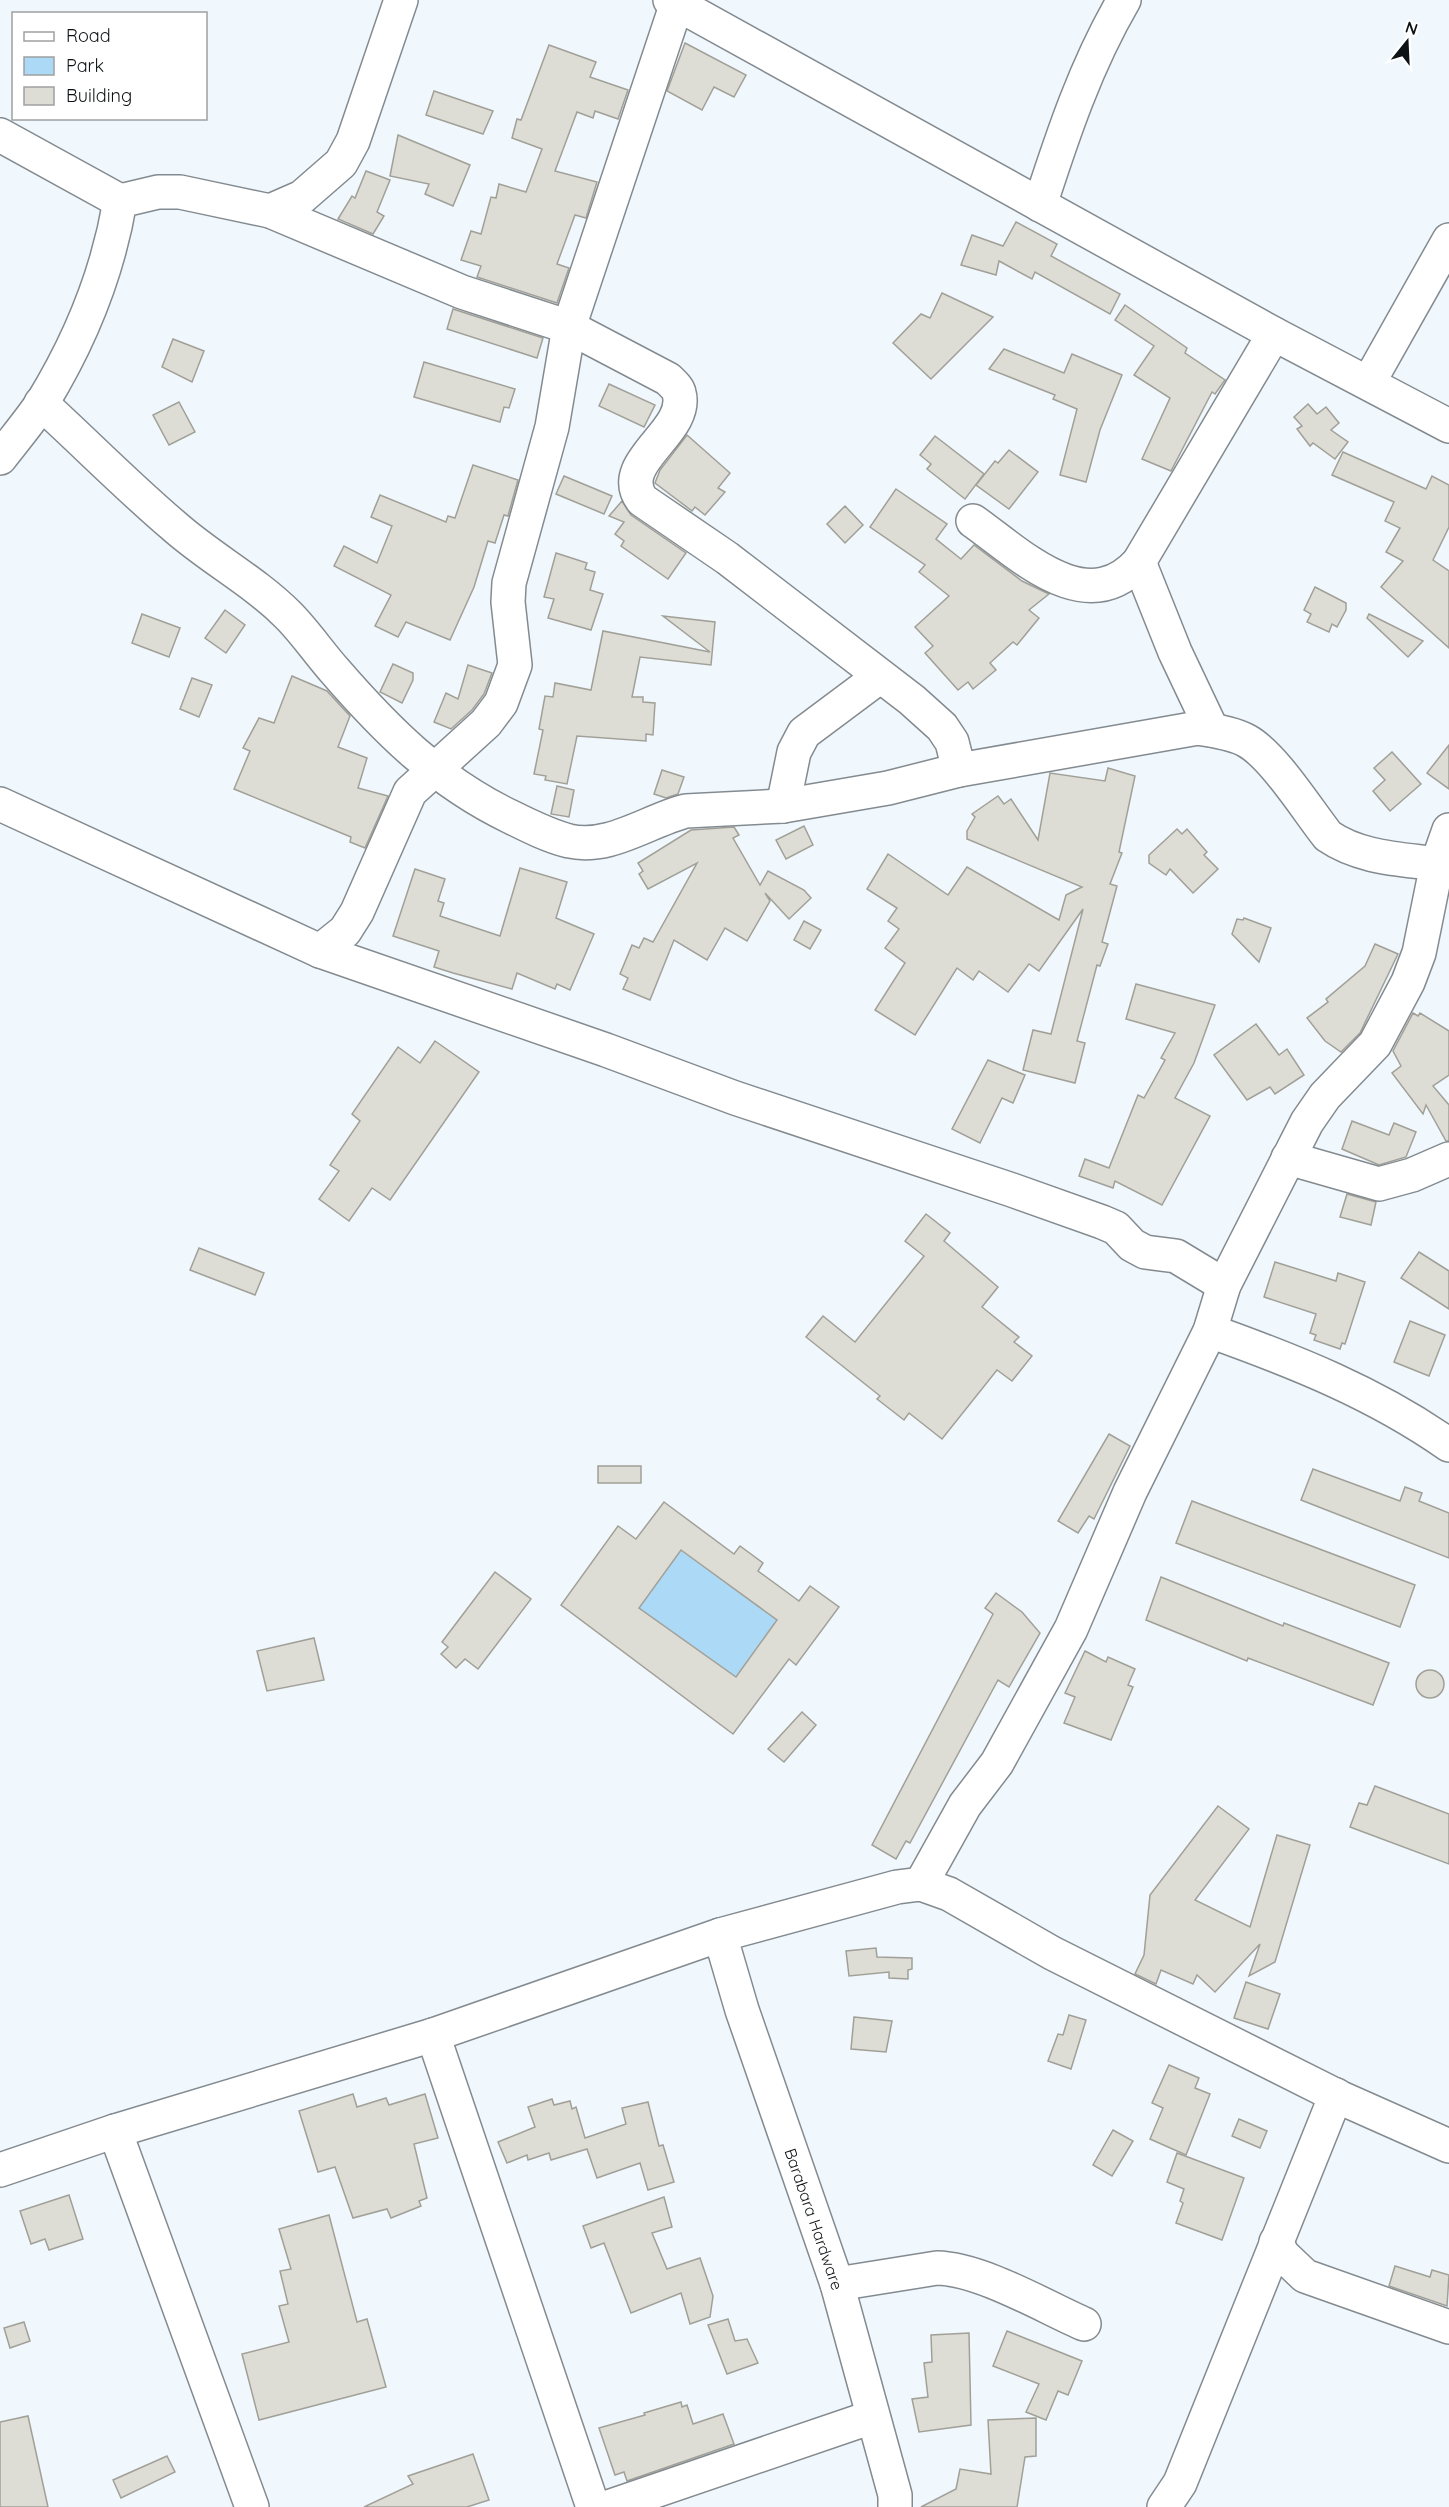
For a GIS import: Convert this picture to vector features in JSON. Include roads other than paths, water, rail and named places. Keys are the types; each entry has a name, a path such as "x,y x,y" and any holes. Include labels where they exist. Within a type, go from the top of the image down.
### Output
{"street":[{"path":"270,211 302,197 341,163 353,141 401,0"},
{"path":"1040,205 1076,97 1106,30 1124,0"},
{"path":"320,951 345,931 357,912 404,801 419,782 434,772 486,723 501,704 511,681 515,652 508,602 509,583 552,427 569,327 674,2 1274,334 1370,382 1449,426"},
{"path":"0,135 120,201 158,192 180,192 270,211 444,285 569,327 668,379 679,391 680,403 672,423 635,474 635,488 642,500 727,558 879,677 912,700 942,727 952,742 959,770"},
{"path":"0,458 41,403 84,322 114,236 120,201"},
{"path":"1370,382 1449,240"},
{"path":"973,521 1040,569 1078,586 1103,585 1128,574 1139,562 1274,334"},
{"path":"41,403 175,527 264,594 289,616 374,714 434,772 485,805 538,830 569,841 592,843 646,827 670,815 686,811 783,806 888,788 959,770 1180,730 1212,730 1248,742 1264,754 1328,836 1341,846 1372,855 1437,864"},
{"path":"1139,562 1175,652 1212,730"},
{"path":"783,806 794,752 804,733 879,677"},
{"path":"0,804 320,951 606,1050 735,1098 1102,1222 1116,1228 1132,1245 1145,1252 1176,1256 1224,1285"},
{"path":"921,1884 965,1805 998,1762 1071,1629 1130,1492 1210,1331 1224,1285 1306,1122 1325,1096 1375,1044 1408,982 1419,953 1437,864 1449,830"},
{"path":"1288,1158 1379,1184 1449,1160"},
{"path":"1210,1331 1338,1380 1369,1396 1449,1445"},
{"path":"0,2170 115,2131 433,2035 720,1935 897,1887 921,1884 949,1894 1052,1953 1336,2095 1449,2146"},
{"name":"Barabara Hardware","path":"720,1935 742,2010 837,2284 895,2495 895,2507"},
{"path":"433,2035 593,2507"},
{"path":"1164,2507 1180,2483 1336,2095"},
{"path":"115,2131 252,2507"},
{"path":"1276,2242 1283,2255 1305,2276 1449,2327"},
{"path":"837,2284 937,2268 951,2268 972,2274 1084,2324"},
{"path":"608,2507 872,2417"}]}
